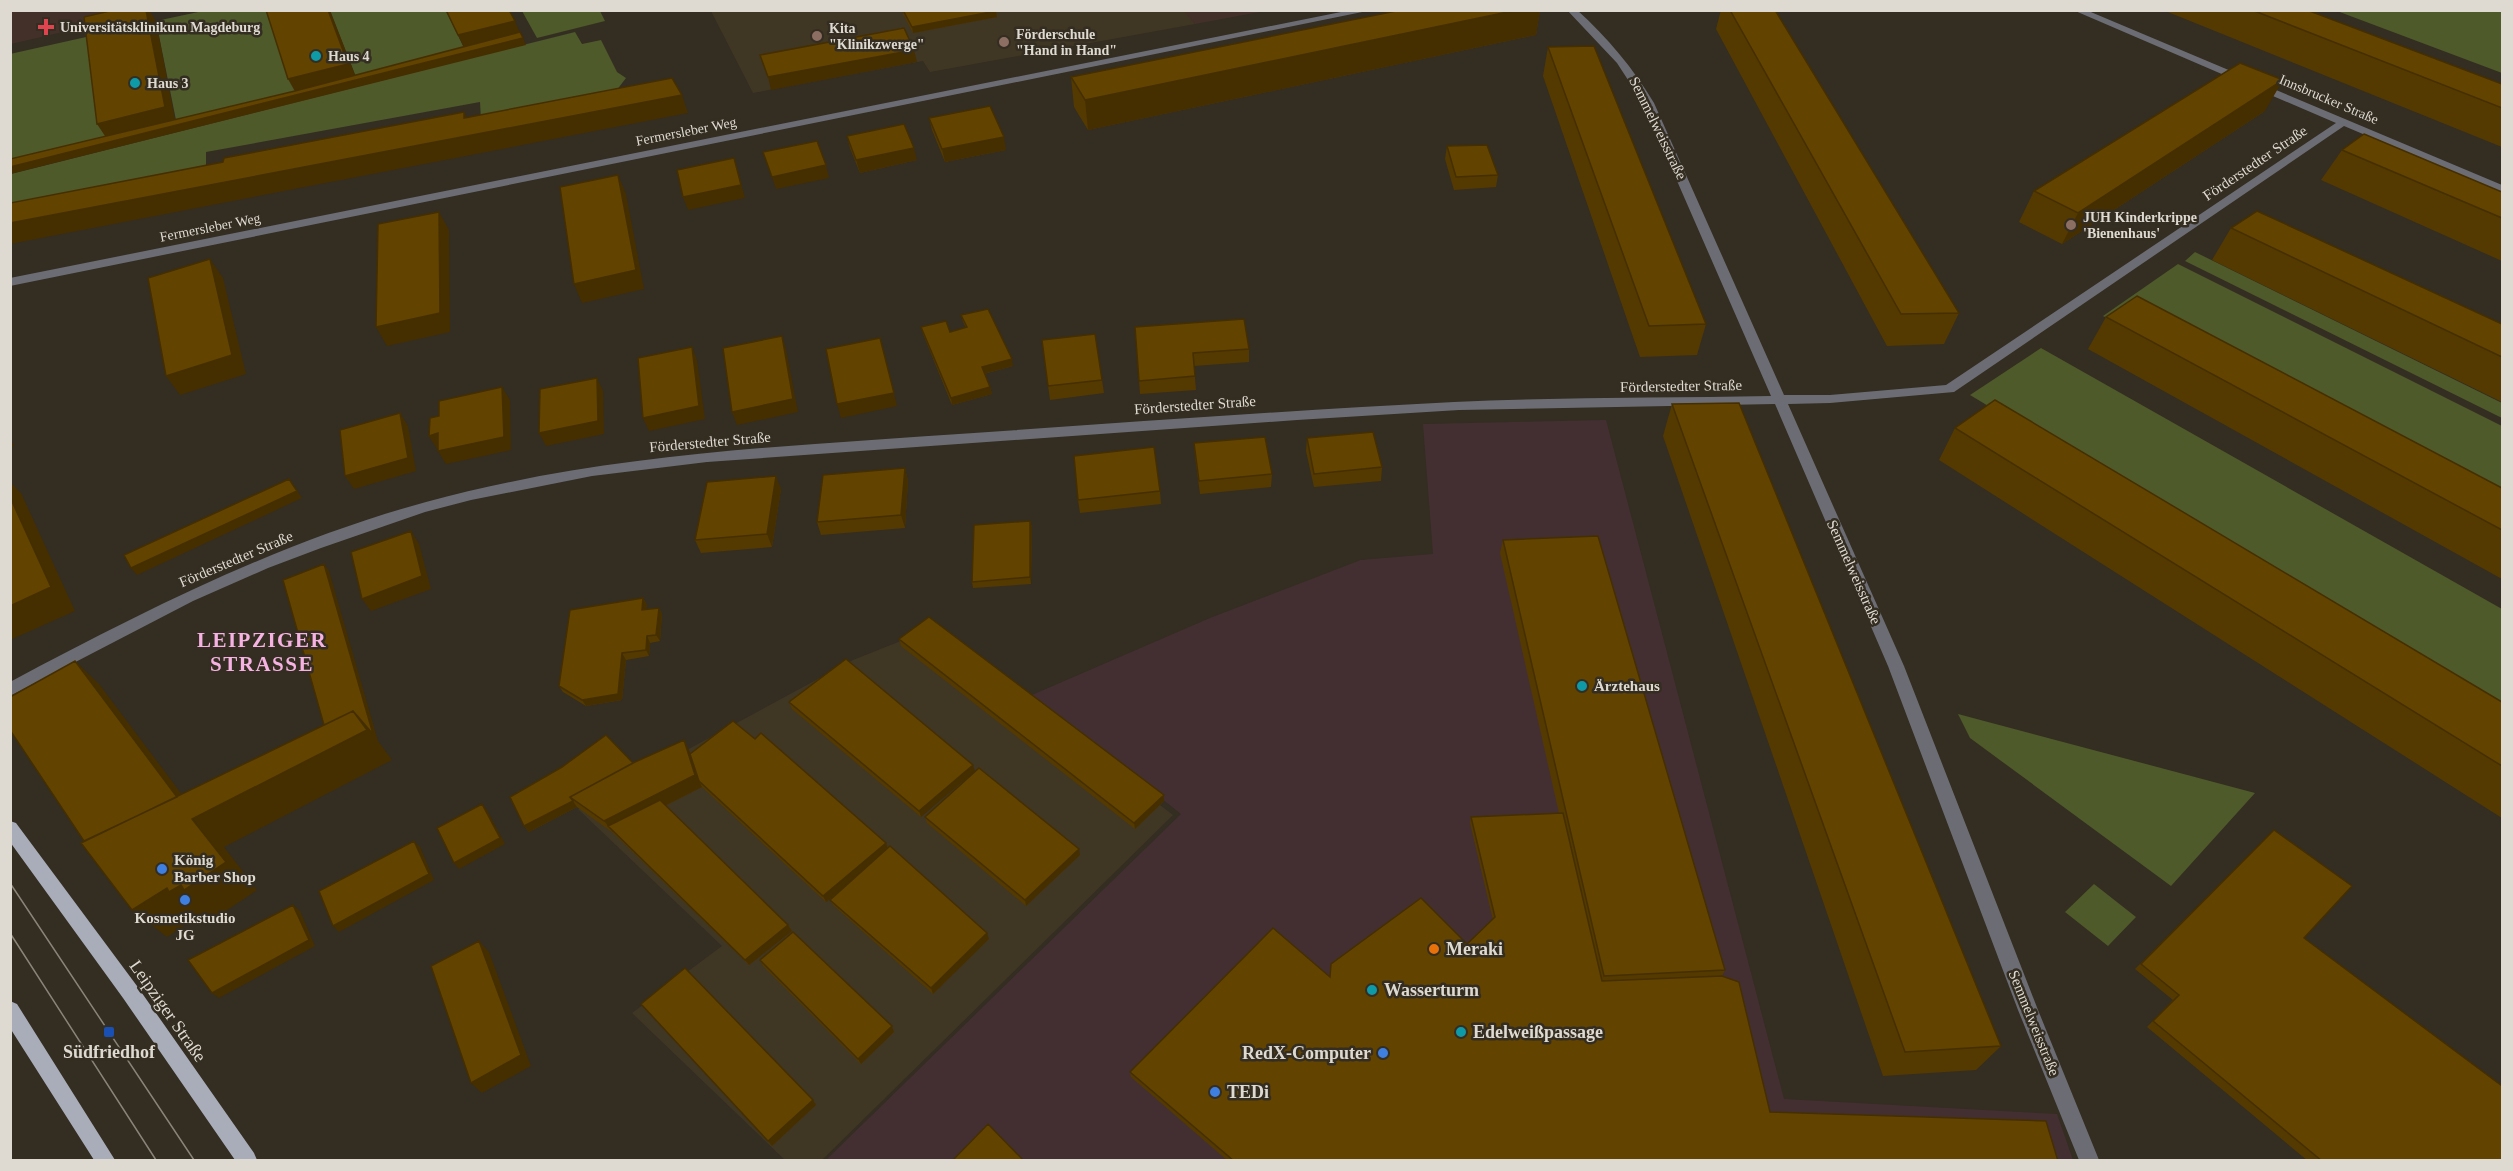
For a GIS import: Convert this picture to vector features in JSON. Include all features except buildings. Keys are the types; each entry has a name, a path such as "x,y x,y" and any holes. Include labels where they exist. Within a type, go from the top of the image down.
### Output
{"main road":[{"name":"Leipziger Straße","path":"10,828 130,992 247,1161"},
{"path":"10,1010 105,1161"}],"street":[{"name":"Fermersleber Weg","path":"10,282 1368,10"},
{"name":"Semmelweisstraße","path":"1571,10 1621,59 1648,102 1896,666 2028,1010 2090,1161"},
{"name":"Innsbrucker Straße","path":"2077,10 2502,189"},
{"name":"Förderstedter Straße","path":"10,690 188,597 306,548 379,522 461,498 592,471 707,457 1309,414 1459,406 1830,399 1949,389 2344,122"}],"shaded area":[{"name":"Universitätsklinikum Magdeburg","path":"11,10 153,11 11,44"},
{"path":"1184,10 1195,24 930,72 923,61 753,93 711,11"},
{"path":"1184,11 1265,11 1195,24"},
{"path":"1606,420 1784,1099 2057,1114 2073,1160 826,1160 1181,814 1032,695 1210,618 1361,560 1433,554 1423,424"},
{"path":"931,629 1173,815 822,1160 785,1160 632,1013 722,946 578,809 853,660"}],"green space":[{"path":"203,11 270,11 298,97 177,125 156,21"},
{"path":"330,11 446,11 466,52 358,82"},
{"path":"522,11 600,11 605,21 537,38"},
{"path":"2337,11 2502,11 2502,73"},
{"path":"575,32 582,44 601,40 617,72 626,78 613,95 481,120 480,102 206,152 206,168 11,206 11,174"},
{"path":"95,35 110,142 11,166 10,54"},
{"path":"2195,252 2502,403 2502,418 2185,261"},
{"path":"2178,264 2502,426 2502,532 2103,316"},
{"path":"2041,348 2502,609 2502,715 1970,395"},
{"path":"1958,714 2255,793 2171,886 1970,738"},
{"path":"2094,884 2136,917 2108,946 2065,912"}],"tram line":[{"path":"10,883 194,1160"},
{"path":"10,933 156,1160"}],"place":[{"name":"Universitätsklinikum Magdeburg","path":"46,27"},
{"name":"Kita \"Klinikzwerge\"","path":"817,36"},
{"name":"Förderschule \"Hand in Hand\"","path":"1004,42"},
{"name":"Haus 4","path":"316,56"},
{"name":"Haus 3","path":"135,83"},
{"name":"JUH Kinderkrippe 'Bienenhaus'","path":"2071,225"},
{"name":"Ärztehaus","path":"1582,686"},
{"name":"König Barber Shop","path":"162,869"},
{"name":"Kosmetikstudio JG","path":"185,900"},
{"name":"Meraki","path":"1434,949"},
{"name":"Wasserturm","path":"1372,990"},
{"name":"Südfriedhof","path":"109,1032"},
{"name":"Edelweißpassage","path":"1461,1032"},
{"name":"RedX-Computer","path":"1383,1053"},
{"name":"TEDi","path":"1215,1092"}],"district":[{"name":"LEIPZIGER STRASSE","path":"262,652"}]}
